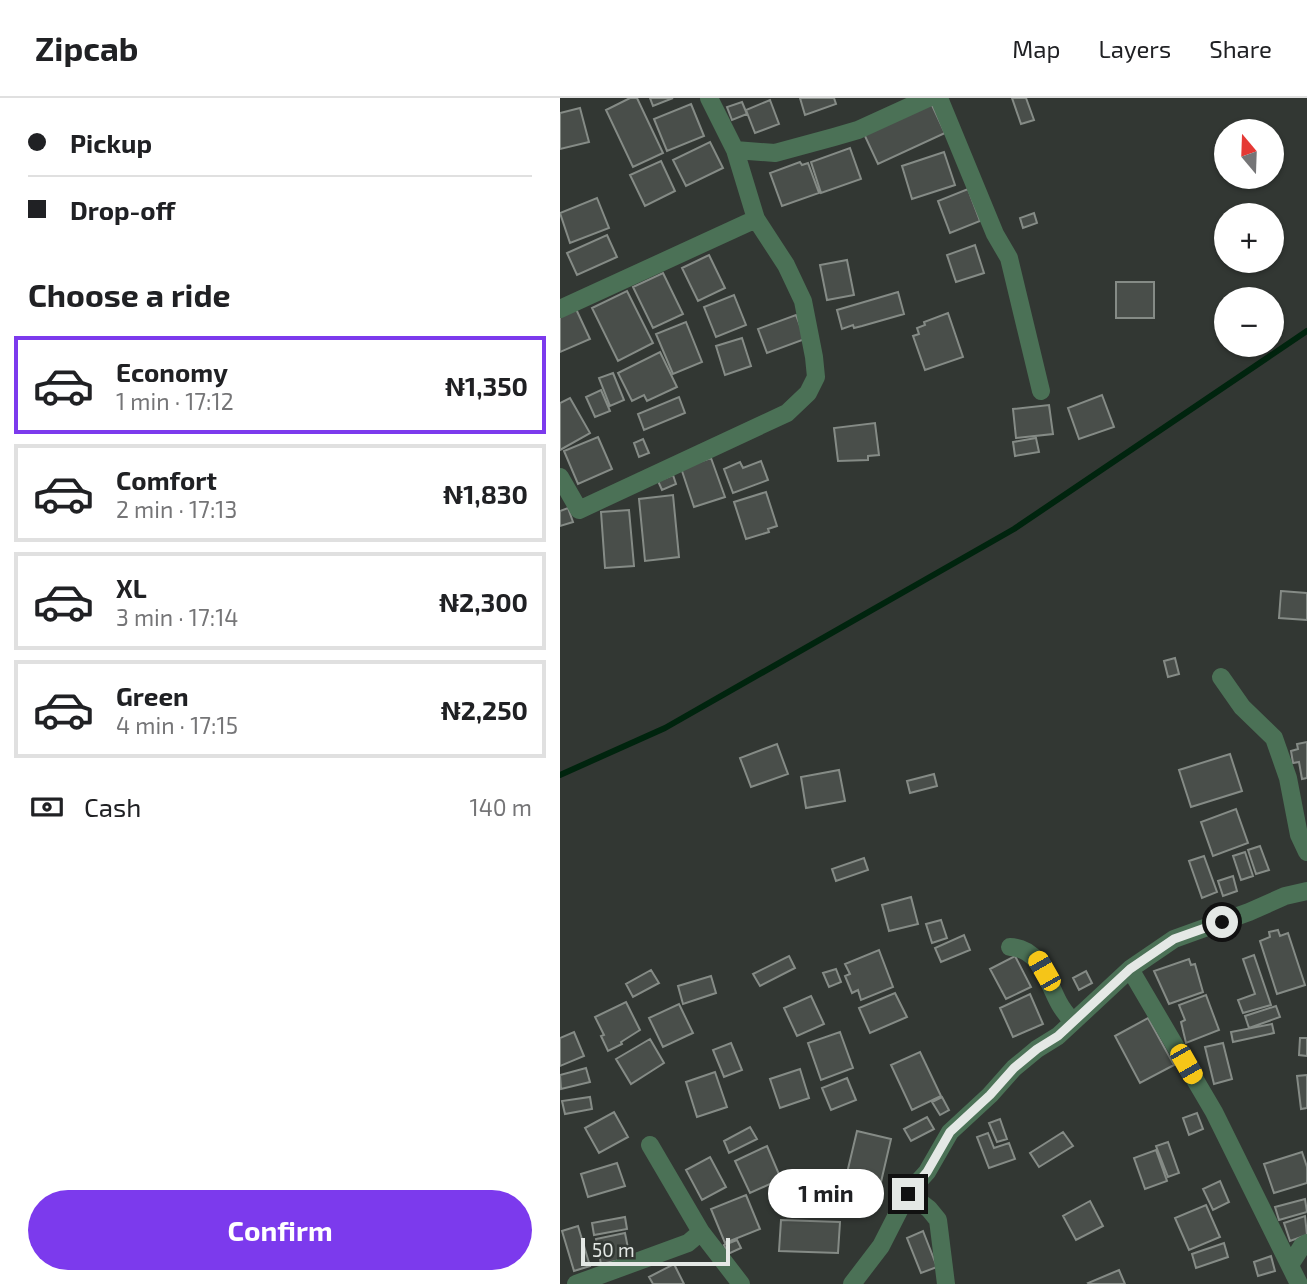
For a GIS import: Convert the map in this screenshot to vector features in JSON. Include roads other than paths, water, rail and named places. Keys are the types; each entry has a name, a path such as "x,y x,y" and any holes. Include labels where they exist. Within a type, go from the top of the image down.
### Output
{"street":[{"path":"560,477 579,510 787,413 808,393 816,376 803,301 786,265 756,219 735,150 709,98"},
{"path":"735,150 775,153 858,130 928,98"},
{"path":"939,98 995,234 1009,258 1041,391"},
{"path":"560,309 756,219"},
{"path":"1221,677 1241,707 1273,738 1287,778 1299,835 1307,852"},
{"path":"852,1284 881,1246 908,1194 927,1172 950,1132 990,1095 1014,1068 1058,1036 1130,969 1174,939 1285,896 1307,891"},
{"path":"1010,947 1037,959 1059,1003 1072,1021"},
{"path":"1130,969 1214,1112 1299,1284"},
{"path":"650,1144 701,1232 741,1284"},
{"path":"908,1194 929,1209 938,1220 946,1284"},
{"path":"576,1284 688,1243 701,1232"},
{"path":"1290,1265 1307,1243"}],"waterway":[{"path":"560,775 665,728 1014,529 1307,331"}]}
